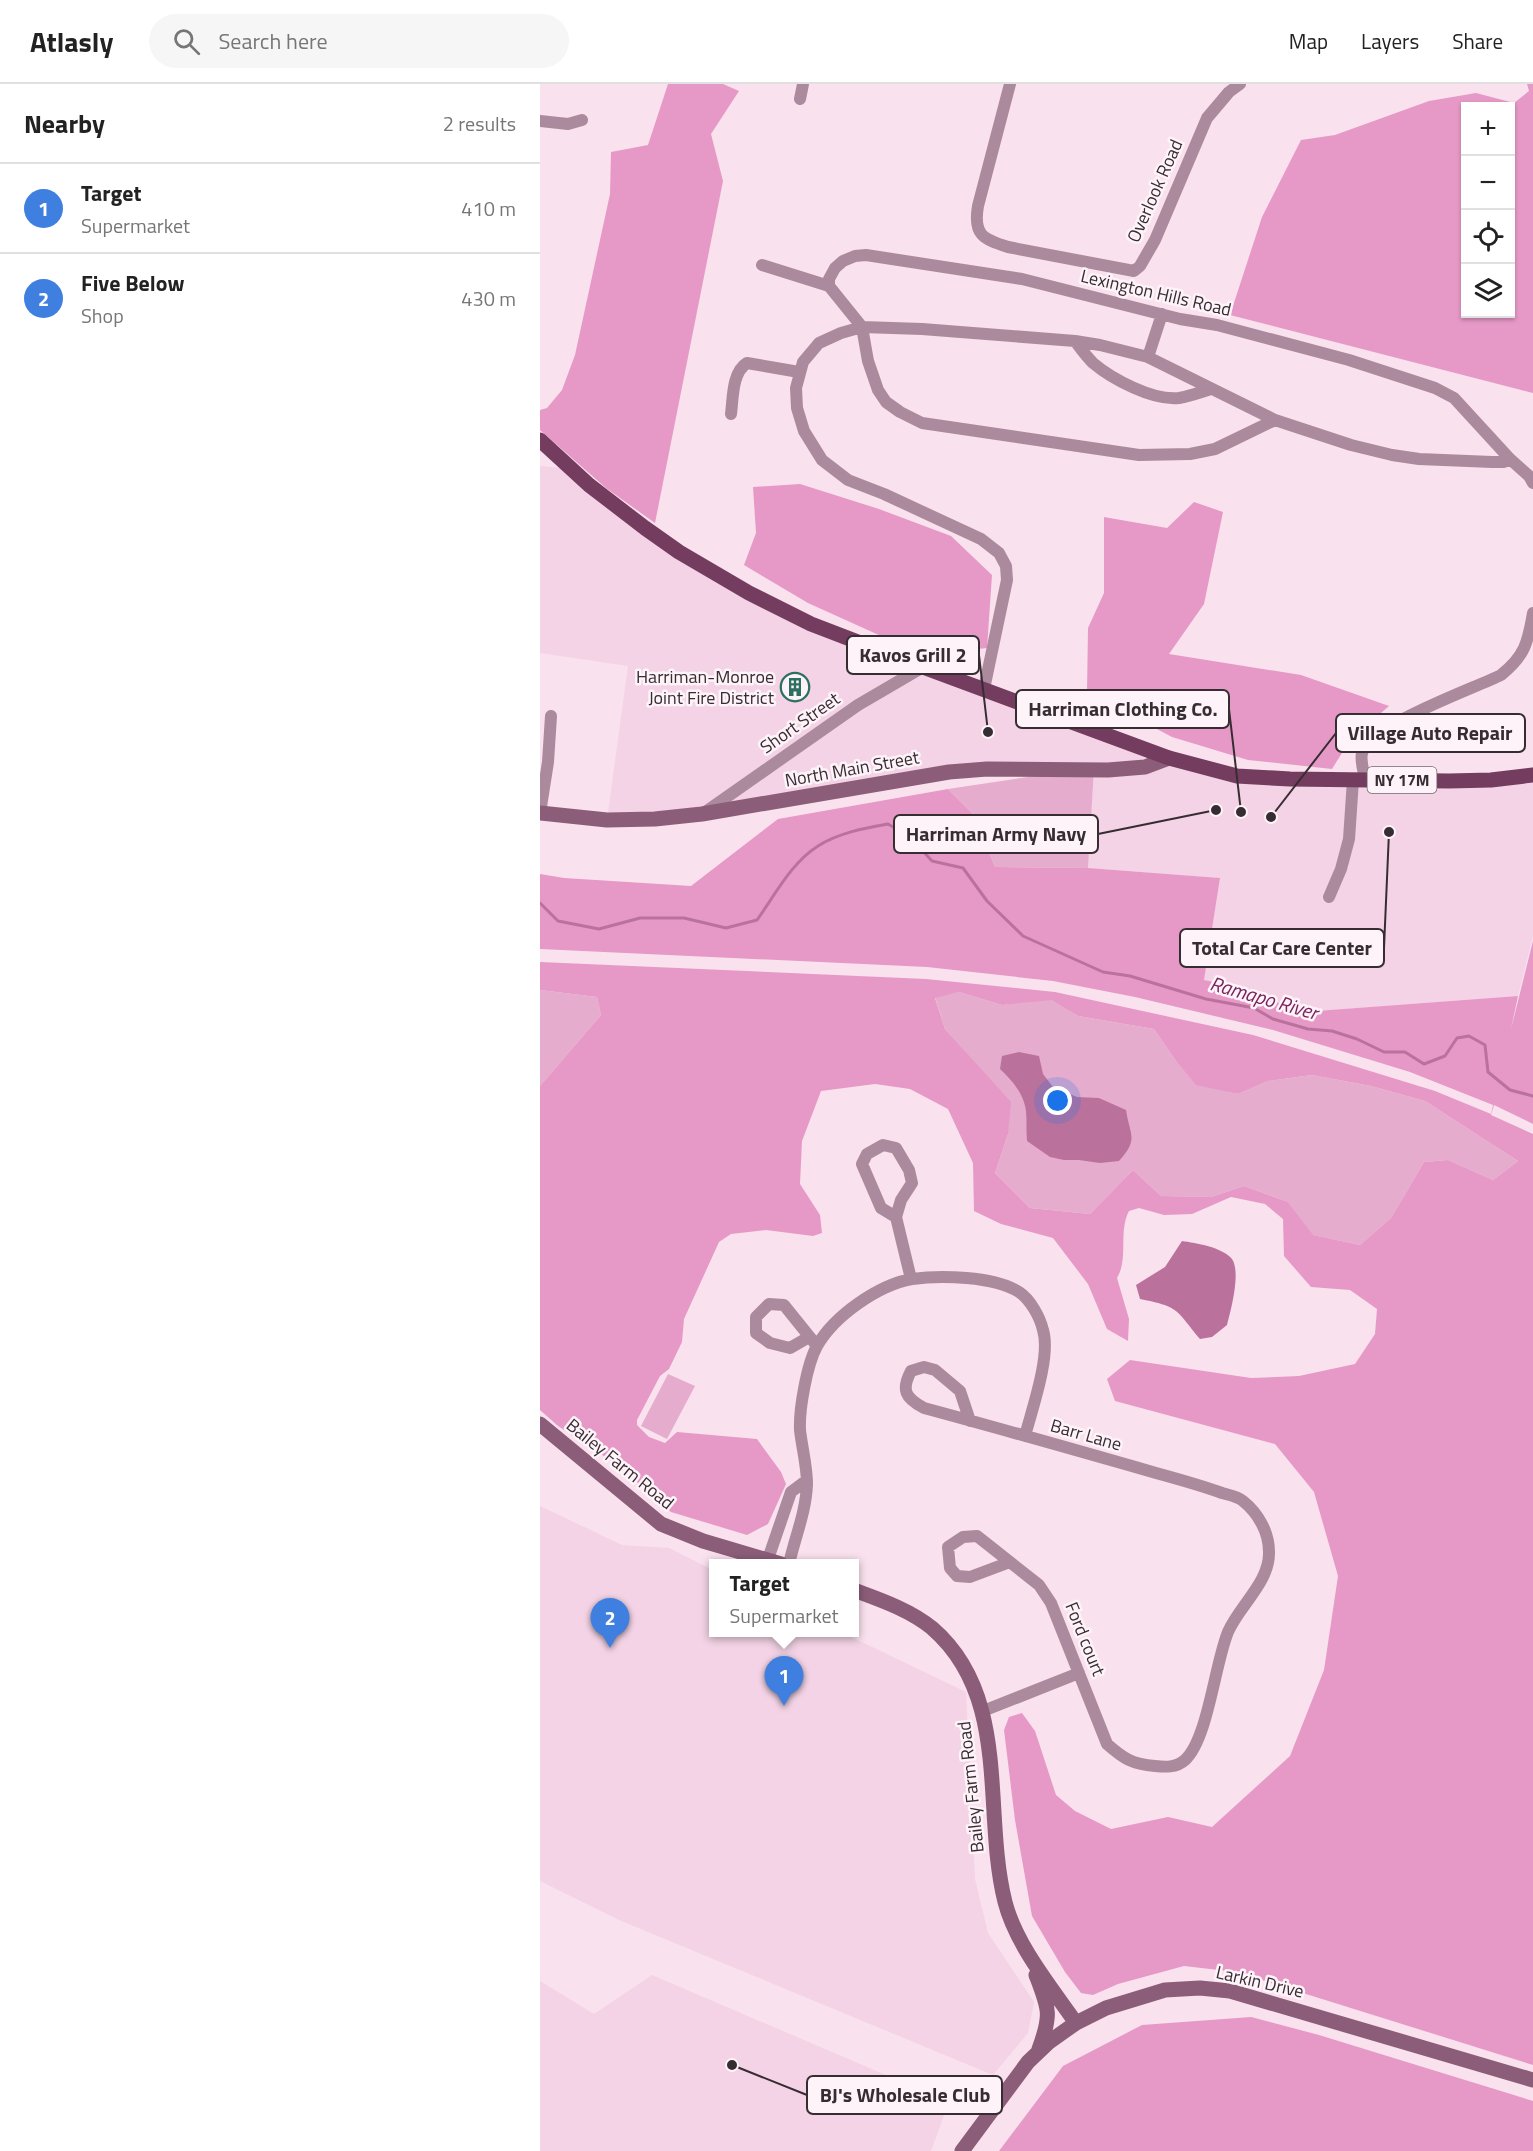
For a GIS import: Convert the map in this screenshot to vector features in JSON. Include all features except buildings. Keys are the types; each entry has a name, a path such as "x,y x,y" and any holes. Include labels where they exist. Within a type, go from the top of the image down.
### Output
{"main road":[{"name":"NY 17M","path":"540,440 589,485 645,528 679,552 745,591 811,624 1169,758 1237,776 1449,782 1533,775"}],"street":[{"path":"800,99 803,84"},
{"name":"Overlook Road","path":"1011,84 978,206 975,221 979,233 989,241 1008,247 1134,271 1140,266 1155,240 1207,118 1229,92 1240,84"},
{"path":"540,121 568,124 582,120"},
{"name":"Lexington Hills Road","path":"829,286 829,279 835,268 843,261 855,255 866,255 1022,279 1162,314 1217,325 1349,360 1435,388 1459,402 1533,483"},
{"path":"762,265 829,286 862,327 868,361 878,390 886,402 900,412 932,426 1012,435 1139,455 1190,454 1215,449 1275,420"},
{"path":"1148,357 1162,314"},
{"path":"984,689 1006,580 1006,566 999,553 981,539 884,494 848,480 822,460 804,430 797,408 796,388 799,372 803,362 819,343 841,333 862,327 934,330 1100,345 1148,357 1275,420 1351,445 1419,459 1503,462 1510,459"},
{"path":"1075,341 1095,364 1110,375 1143,391 1160,397 1178,398 1211,389"},
{"path":"730,414 736,379 742,366 747,363 799,372"},
{"path":"1329,897 1341,868 1349,839 1362,753 1368,743 1408,717 1484,684 1507,670 1523,653 1530,635 1533,613"},
{"name":"Short Street","path":"702,814 858,705 923,667"},
{"path":"540,813 548,762 551,716"},
{"name":"North Main Street","path":"540,813 607,820 655,819 702,814 949,772 987,769 1108,770 1145,767 1169,758"},
{"path":"896,1217 881,1208 862,1164 867,1154 883,1145 896,1148 909,1170 912,1183 901,1200 896,1217 911,1280"},
{"name":"Barr Lane","path":"790,1559 806,1506 807,1480 800,1427 803,1388 813,1342 855,1305 882,1290 911,1280 968,1278 996,1283 1020,1292 1035,1310 1044,1331 1045,1352 1025,1436 1241,1499 1256,1513 1266,1532 1269,1553 1263,1574 1228,1632 1202,1728 1193,1750 1184,1762 1169,1768 1142,1765 1126,1760 1107,1744"},
{"path":"970,1421 960,1391 935,1370 924,1367 911,1371 905,1382 905,1391 912,1402 924,1408 970,1421 1025,1436"},
{"name":"Bailey Farm Road","path":"540,1424 661,1524 703,1541 767,1559"},
{"path":"774,1559 791,1492 807,1480"},
{"name":"Ford court","path":"1010,1562 970,1577 957,1576 950,1568 948,1547 963,1537 977,1536 1010,1562 1039,1585 1051,1602 1107,1744"},
{"name":"Bailey Farm Road","path":"859,1591 891,1603 931,1627 953,1650 969,1675 983,1711 1005,1903 1026,1950 1076,2023"},
{"path":"983,1711 1079,1673"},
{"path":"1026,1950 1048,2013 1048,2024 1037,2053"},
{"name":"Larkin Drive","path":"962,2151 1037,2053 1076,2023 1106,2008 1165,1990 1200,1988 1230,1991 1533,2080"}],"shaded area":[{"path":"668,84 723,84 739,91 711,134 723,181 655,523 606,488 540,430 540,410 547,408 562,390 575,355 610,194 611,152 648,145"},
{"path":"1527,84 1533,84 1533,393 1230,315 1262,217 1301,140 1335,135 1429,101 1476,93 1510,102 1461,102 1461,318 1515,318 1515,102 1529,91"},
{"path":"540,466 571,469 645,528 811,624 1237,776 1533,775 1533,936 1518,996 1303,1012 1204,980 1220,878 1088,868 1094,770 988,769 607,820 628,666 540,653"},
{"path":"800,484 879,509 951,536 992,575 987,648 923,655 808,603 744,565 756,533 753,487"},
{"path":"1194,502 1223,512 1204,604 1169,654 1301,675 1389,706 1350,740 1332,769 1248,760 1172,737 1087,692 1088,628 1104,593 1104,517 1167,528"},
{"path":"1094,769 1088,868 995,867 974,815 948,789"},
{"path":"948,789 974,815 995,867 1088,868 1220,878 1204,980 1233,986 1303,1012 1518,996 1511,1029 1533,941 1533,1124 1494,1105 1491,1115 1533,1134 1533,2065 1236,1972 1184,1966 1118,1984 1093,1995 1081,1993 1065,1972 1032,1916 1015,1820 1004,1730 1009,1717 1022,1713 1035,1731 1056,1795 1075,1811 1111,1829 1168,1817 1212,1827 1290,1756 1324,1670 1338,1576 1314,1492 1275,1444 1115,1401 1107,1379 1130,1360 1251,1378 1299,1376 1355,1364 1375,1334 1377,1309 1350,1290 1311,1287 1284,1256 1283,1219 1265,1204 1231,1197 1192,1214 1164,1215 1139,1208 1129,1211 1124,1228 1121,1270 1117,1278 1129,1319 1128,1341 1107,1329 1088,1284 1053,1238 1001,1224 974,1211 973,1163 948,1109 910,1089 875,1084 821,1091 802,1141 800,1184 820,1215 822,1233 813,1236 766,1230 731,1234 719,1242 684,1319 682,1342 669,1369 660,1376 637,1420 637,1425 649,1437 665,1443 677,1432 757,1439 781,1472 786,1484 768,1524 747,1535 671,1512 616,1464 558,1426 540,1410 540,1086 601,1015 597,997 540,990 540,962 926,979 1055,992 1253,1035 1435,1091 1491,1114 1493,1105 1410,1072 1273,1030 1135,997 1053,981 927,967 540,949 540,874 564,878 691,886 778,819","holes":["959,992 1002,1005 1052,1000 1078,1016 1154,1029 1196,1085 1238,1094 1268,1081 1312,1075 1371,1086 1425,1101 1518,1161 1493,1180 1448,1160 1424,1162 1391,1218 1360,1245 1313,1235 1288,1202 1244,1186 1211,1197 1161,1196 1133,1170 1090,1214 1030,1208 995,1173 1008,1134 1011,1102 945,1029 935,998"]},
{"path":"540,990 597,997 601,1015 540,1086"},
{"path":"959,992 1002,1005 1052,999 1078,1016 1154,1029 1176,1061 1196,1084 1238,1094 1268,1081 1312,1075 1371,1086 1425,1101 1518,1161 1493,1180 1448,1160 1424,1162 1391,1218 1360,1245 1312,1235 1288,1202 1244,1186 1211,1197 1161,1196 1133,1170 1090,1214 1030,1208 995,1173 1008,1134 976,1064 945,1029 935,997"},
{"path":"1019,1052 1039,1056 1043,1074 1053,1087 1077,1097 1099,1098 1126,1110 1132,1137 1129,1147 1119,1161 1100,1163 1050,1157 1027,1141 1026,1111 1023,1099 1000,1069 1002,1056"},
{"path":"1182,1241 1222,1251 1232,1259 1235,1265 1234,1291 1227,1325 1212,1337 1200,1339 1181,1315 1170,1307 1140,1299 1136,1285 1165,1267"},
{"path":"668,1374 695,1386 667,1439 641,1426"},
{"path":"540,1506 622,1545 669,1548 709,1568 709,1637 851,1637 966,1692 975,1879 988,1933 1034,2002 1028,2033 993,2075 619,1920 540,1881"},
{"path":"652,1975 949,2102 931,2151 540,2151 540,1981 594,2014"},
{"path":"1251,2017 1319,2035 1533,2101 1533,2151 999,2151 1063,2066 1142,2025"}],"waterway":[{"name":"Ramapo River","path":"540,903 558,921 599,929 640,918 684,918 726,928 757,920 792,870 818,846 843,834 888,824 909,836 932,861 963,868 987,901 1023,936 1103,972 1130,976 1206,999 1254,1008 1273,1019 1308,1029 1332,1031 1357,1039 1384,1052 1405,1052 1424,1064 1445,1056 1457,1038 1469,1036 1485,1045 1488,1072 1510,1090 1533,1096"}],"place":[{"name":"Harriman-Monroe Joint Fire District","path":"795,687"},
{"name":"Kavos Grill 2","path":"988,732"},
{"name":"Harriman Army Navy","path":"1216,810"},
{"name":"Harriman Clothing Co.","path":"1241,812"},
{"name":"Village Auto Repair","path":"1271,817"},
{"name":"Total Car Care Center","path":"1389,832"},
{"name":"Five Below","path":"610,1648"},
{"name":"Target","path":"784,1706"},
{"name":"BJ's Wholesale Club","path":"732,2065"}]}
